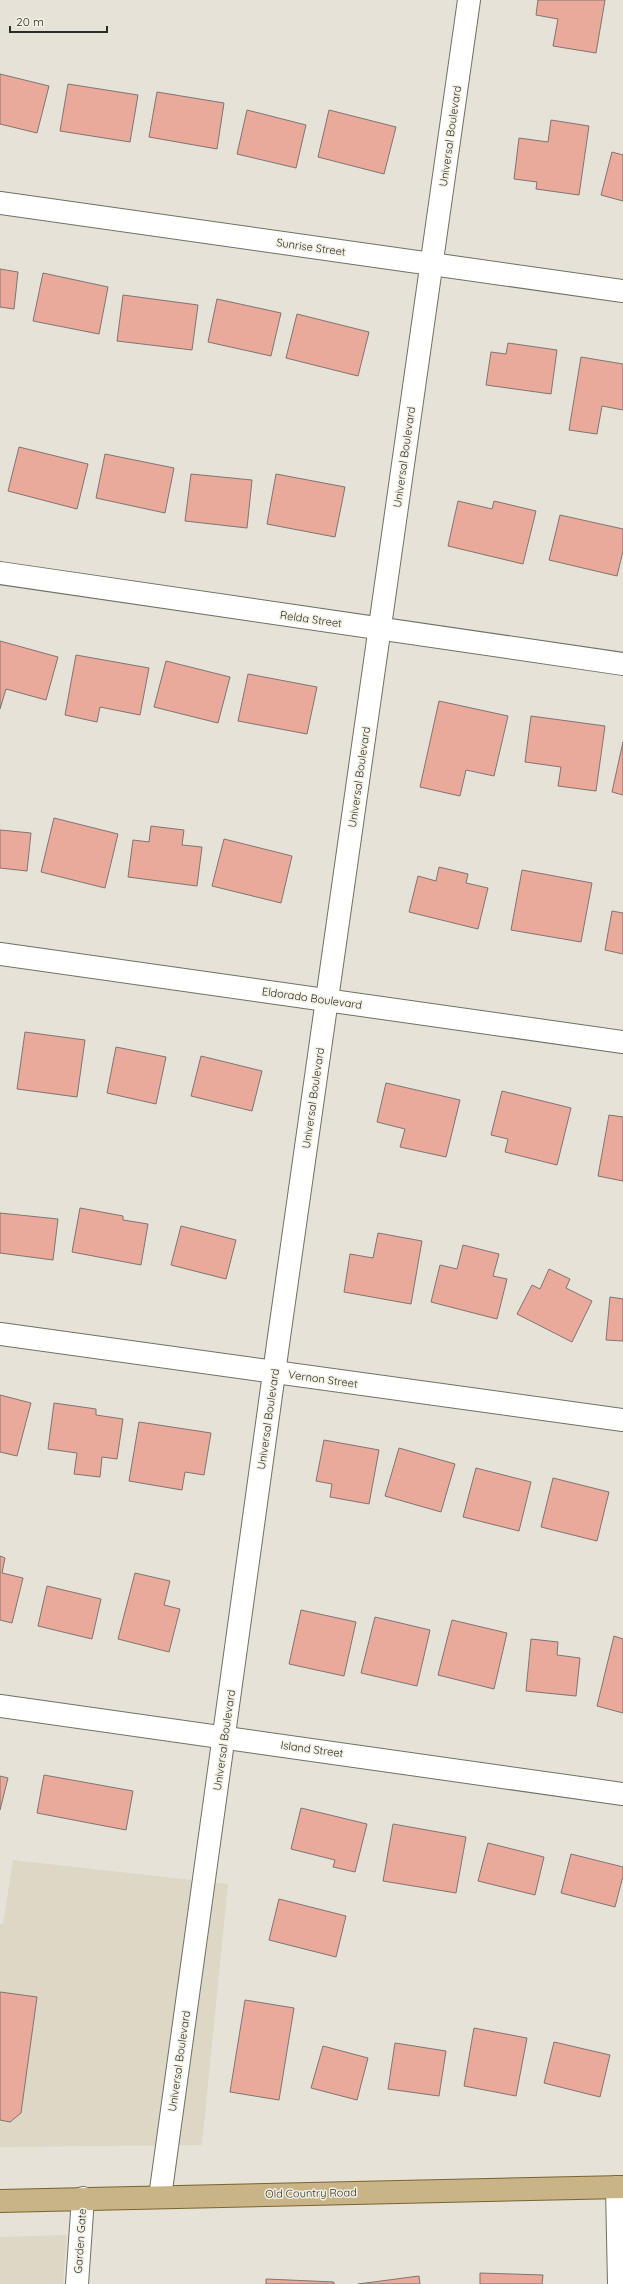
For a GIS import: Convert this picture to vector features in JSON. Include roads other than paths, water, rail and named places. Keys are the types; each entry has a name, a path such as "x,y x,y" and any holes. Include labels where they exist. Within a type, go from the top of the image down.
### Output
{"main road":[{"name":"Old Country Road","path":"0,2201 620,2187"}],"street":[{"name":"Universal Boulevard","path":"160,2197 274,1372 469,0"},
{"name":"Sunrise Street","path":"0,203 623,291"},
{"name":"Relda Street","path":"0,573 623,664"},
{"name":"Eldorado Boulevard","path":"0,954 623,1042"},
{"name":"Vernon Street","path":"0,1334 623,1420"},
{"name":"Island Street","path":"0,1706 623,1794"},
{"path":"619,2284 620,2187"},
{"name":"Garden Gate","path":"77,2284 83,2198"}]}
